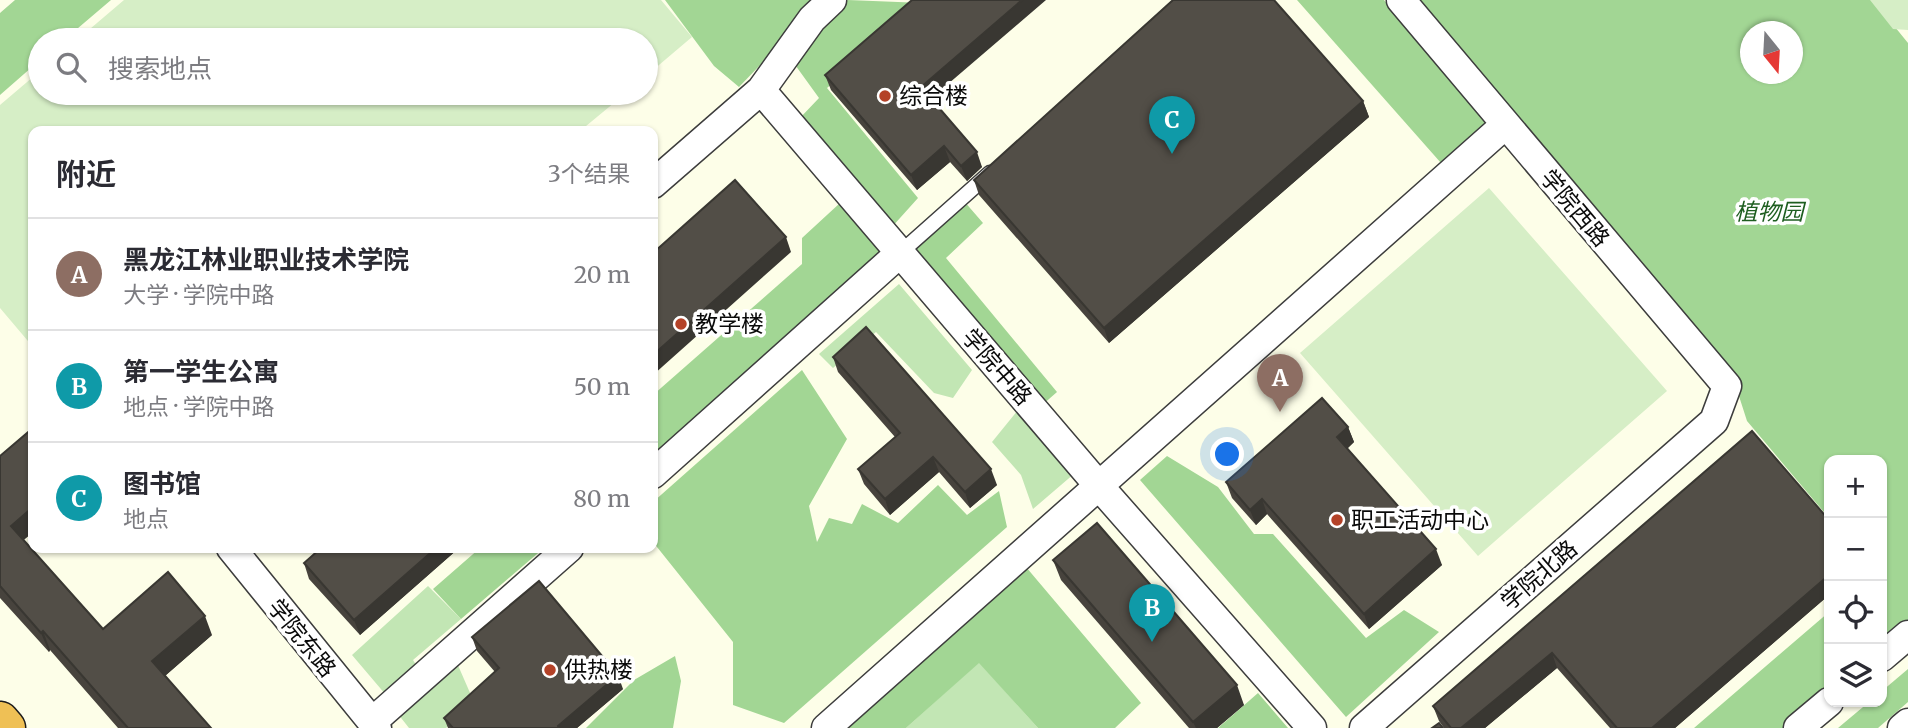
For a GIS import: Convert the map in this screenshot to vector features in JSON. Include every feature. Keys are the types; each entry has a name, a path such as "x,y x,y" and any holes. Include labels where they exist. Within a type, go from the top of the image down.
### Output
{"highway":[{"path":"0,721 6,728"}],"street":[{"path":"658,180 761,90 812,19 832,0"},
{"name":"学院西路","path":"1401,0 1727,386 1714,421"},
{"name":"学院中路","path":"761,90 1099,486 1312,728"},
{"path":"827,728 1505,125"},
{"path":"658,470 900,253"},
{"name":"学院北路","path":"1364,728 1714,421"},
{"name":"学院东路","path":"235,553 374,725"},
{"path":"374,725 563,553"},
{"path":"1887,653 1908,635"},
{"path":"1798,728 1824,706"},
{"path":"1902,728 1908,723"}],"lane":[{"path":"900,253 1002,163"}],"green space":[{"path":"15,0 111,0 78,28 28,28 28,70 0,95 0,13"},
{"path":"124,0 661,0 692,37 658,66 658,28 91,28"},
{"path":"665,0 823,0 739,87 714,66"},
{"path":"848,0 923,3 827,88 918,198 891,228 799,119 819,98 793,62 819,24"},
{"path":"1297,0 1384,0 1489,121 1441,163"},
{"name":"植物园","path":"1420,0 1873,0 1908,43 1908,624 1887,642 1887,455 1824,455 1824,512 1747,421 1738,393"},
{"path":"1870,0 1908,0 1908,30 1893,29"},
{"path":"28,81 28,105 611,105 586,126 28,126 28,341 0,308 0,105"},
{"path":"1489,188 1667,391 1478,556 1300,353"},
{"path":"957,193 983,223 946,258 1057,392 1041,406 902,243"},
{"path":"840,203 885,255 658,450 658,391 802,264 802,238"},
{"path":"899,284 972,370 953,398 934,393 876,332 833,368 819,354"},
{"path":"802,370 847,439 809,506 817,542 829,518 852,524 862,504 898,523 938,485 967,515 999,491 1007,527 784,723 733,705 733,642 658,548 658,498"},
{"path":"1018,410 1075,473 1033,509 1021,475 992,442"},
{"path":"1167,456 1218,487 1254,534 1273,534 1366,638 1404,610 1439,632 1346,717 1140,480"},
{"path":"474,553 538,553 461,619 433,589"},
{"path":"1026,567 1141,703 1115,728 1038,728 979,663 906,728 840,728"},
{"path":"428,586 461,619 413,660 418,668 386,695 352,655"},
{"path":"1824,616 1824,695 1786,728 1694,728"},
{"path":"675,656 681,681 673,728 586,728 634,680"},
{"path":"979,662 1038,728 906,728"},
{"path":"457,663 474,702 446,728 409,728 398,714"},
{"path":"1908,669 1908,702 1878,728 1838,728 1863,707 1887,707 1887,687"},
{"path":"1258,693 1288,728 1218,728"}],"building":[{"name":"综合楼","path":"912,0 1022,0 921,87 977,152 961,166 944,146 911,175 825,75"},
{"path":"1173,0 1274,0 1363,101 1104,328 974,180"},
{"name":"教学楼","path":"735,180 786,237 658,351 658,249"},
{"path":"866,327 991,469 965,492 933,457 885,499 858,469 900,433 833,357"},
{"name":"职工活动中心","path":"1322,398 1348,427 1337,437 1436,549 1364,614 1262,499 1250,510 1226,482"},
{"path":"1752,431 1824,514 1824,579 1652,728 1617,728 1552,653 1461,728 1451,728 1433,706"},
{"path":"28,432 28,511 11,526 28,545 28,553 35,553 103,629 168,572 205,616 152,661 211,728 128,728 0,586 0,456"},
{"path":"1097,523 1237,685 1193,722 1053,560"},
{"path":"315,553 430,553 354,620 304,563"},
{"name":"供热楼","path":"539,581 618,675 558,726 559,728 453,728 444,718 499,668 472,637"}],"place":[{"name":"综合楼","path":"885,96"},
{"name":"图书馆","path":"1172,154"},
{"name":"教学楼","path":"681,324"},
{"name":"黑龙江林业职业技术学院","path":"1280,412"},
{"name":"职工活动中心","path":"1337,520"},
{"name":"第一学生公寓","path":"1152,642"},
{"name":"供热楼","path":"550,670"}]}
